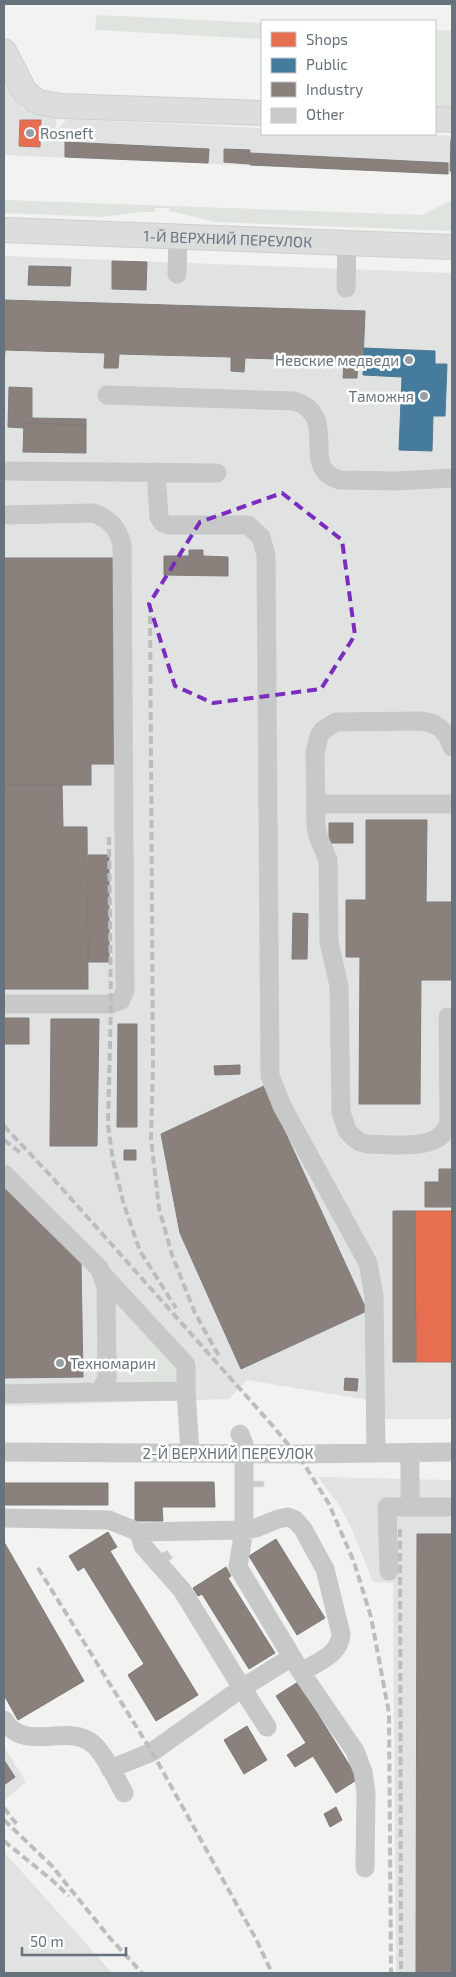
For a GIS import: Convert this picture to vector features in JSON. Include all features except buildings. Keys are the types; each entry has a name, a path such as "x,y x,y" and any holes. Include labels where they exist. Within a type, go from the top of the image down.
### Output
{"main road":[{"path":"5,56 25,92 38,102 61,106 261,113"},
{"path":"436,119 452,120"},
{"name":"1-Й ВЕРХНИЙ ПЕРЕУЛОК","path":"4,230 452,247"}],"street":[{"path":"177,274 178,236"},
{"path":"346,288 347,243"},
{"path":"106,395 294,401 310,409 315,415 320,431 319,460 326,474 332,478 340,480 395,481 452,478"},
{"path":"4,471 217,473"},
{"path":"156,472 159,517 163,523 169,525 248,524 261,537 266,556 270,1076 282,1106 368,1263 374,1296 376,1453"},
{"path":"4,515 93,513 104,517 113,524 119,533 122,545 125,970 124,996 117,1003 4,1004"},
{"path":"448,1016 449,1121 448,1128 443,1135 436,1140 417,1145 368,1144 353,1137 347,1130 341,1112 339,986 329,942 328,860 318,836 316,744 323,730 336,722 430,722 444,731 452,747"},
{"path":"316,804 452,804"},
{"path":"4,1174 100,1269 103,1275 106,1287 106,1378 100,1392"},
{"path":"103,1275 186,1366 190,1453"},
{"path":"4,1394 186,1391"},
{"path":"240,1434 244,1444 244,1530 238,1567 297,1664 355,1751 363,1772 366,1793 364,1868"},
{"name":"2-Й ВЕРХНИЙ ПЕРЕУЛОК","path":"4,1452 244,1454 452,1452"},
{"path":"410,1452 410,1507"},
{"path":"389,1571 387,1508 452,1507"},
{"path":"4,1518 109,1520 139,1532 244,1530 288,1517 295,1520 303,1529 325,1569 341,1634 341,1643 336,1652 297,1664 242,1688 152,1752 110,1769"},
{"path":"139,1532 143,1546 182,1590 267,1727"},
{"path":"4,1720 7,1726 16,1733 27,1737 83,1738 94,1744 124,1793"}],"highlighted area":[{"path":"282,493 342,540 355,635 321,689 213,703 175,686 149,604 200,522"}],"shaded area":[{"path":"99,15 261,23 261,39 95,30 96,17"},
{"path":"436,30 452,31 452,109 436,109"},
{"path":"4,73 22,108 57,115 56,131 67,119 261,128 261,135 452,136 452,174 4,155"},
{"path":"4,200 422,215 452,200 452,231 216,222 169,211 169,208 155,208 155,212 102,217 4,213"},
{"path":"4,256 452,273 452,1419 367,1419 368,1400 247,1380 229,1399 4,1406"},
{"path":"144,1339 151,1342 173,1368 172,1380 140,1381 139,1342"},
{"path":"318,1477 452,1480 452,1973 396,1973 393,1583 373,1582 352,1529 339,1505"},
{"path":"4,1747 26,1782 4,1801"},
{"path":"4,1852 66,1921 112,1973 4,1973"}],"railway":[{"path":"150,604 153,1065 151,1139 159,1208 172,1255 195,1313 220,1358"},
{"path":"109,837 111,1004 108,1125 113,1161 124,1205 140,1251 176,1308"},
{"path":"4,1126 50,1175 272,1425 302,1461 329,1504 354,1562 371,1617 389,1713 391,1973"},
{"path":"4,1140 22,1154"},
{"path":"400,1529 401,1973"},
{"path":"38,1568 152,1752 256,1939 272,1973"},
{"path":"4,1808 18,1826"},
{"path":"4,1820 52,1866 109,1937 142,1973"},
{"path":"4,1841 69,1896"}],"place":[{"name":"Rosneft","path":"30,133"},
{"name":"Невские медведи","path":"409,360"},
{"name":"Таможня","path":"424,396"},
{"name":"Техномарин","path":"60,1363"}]}
